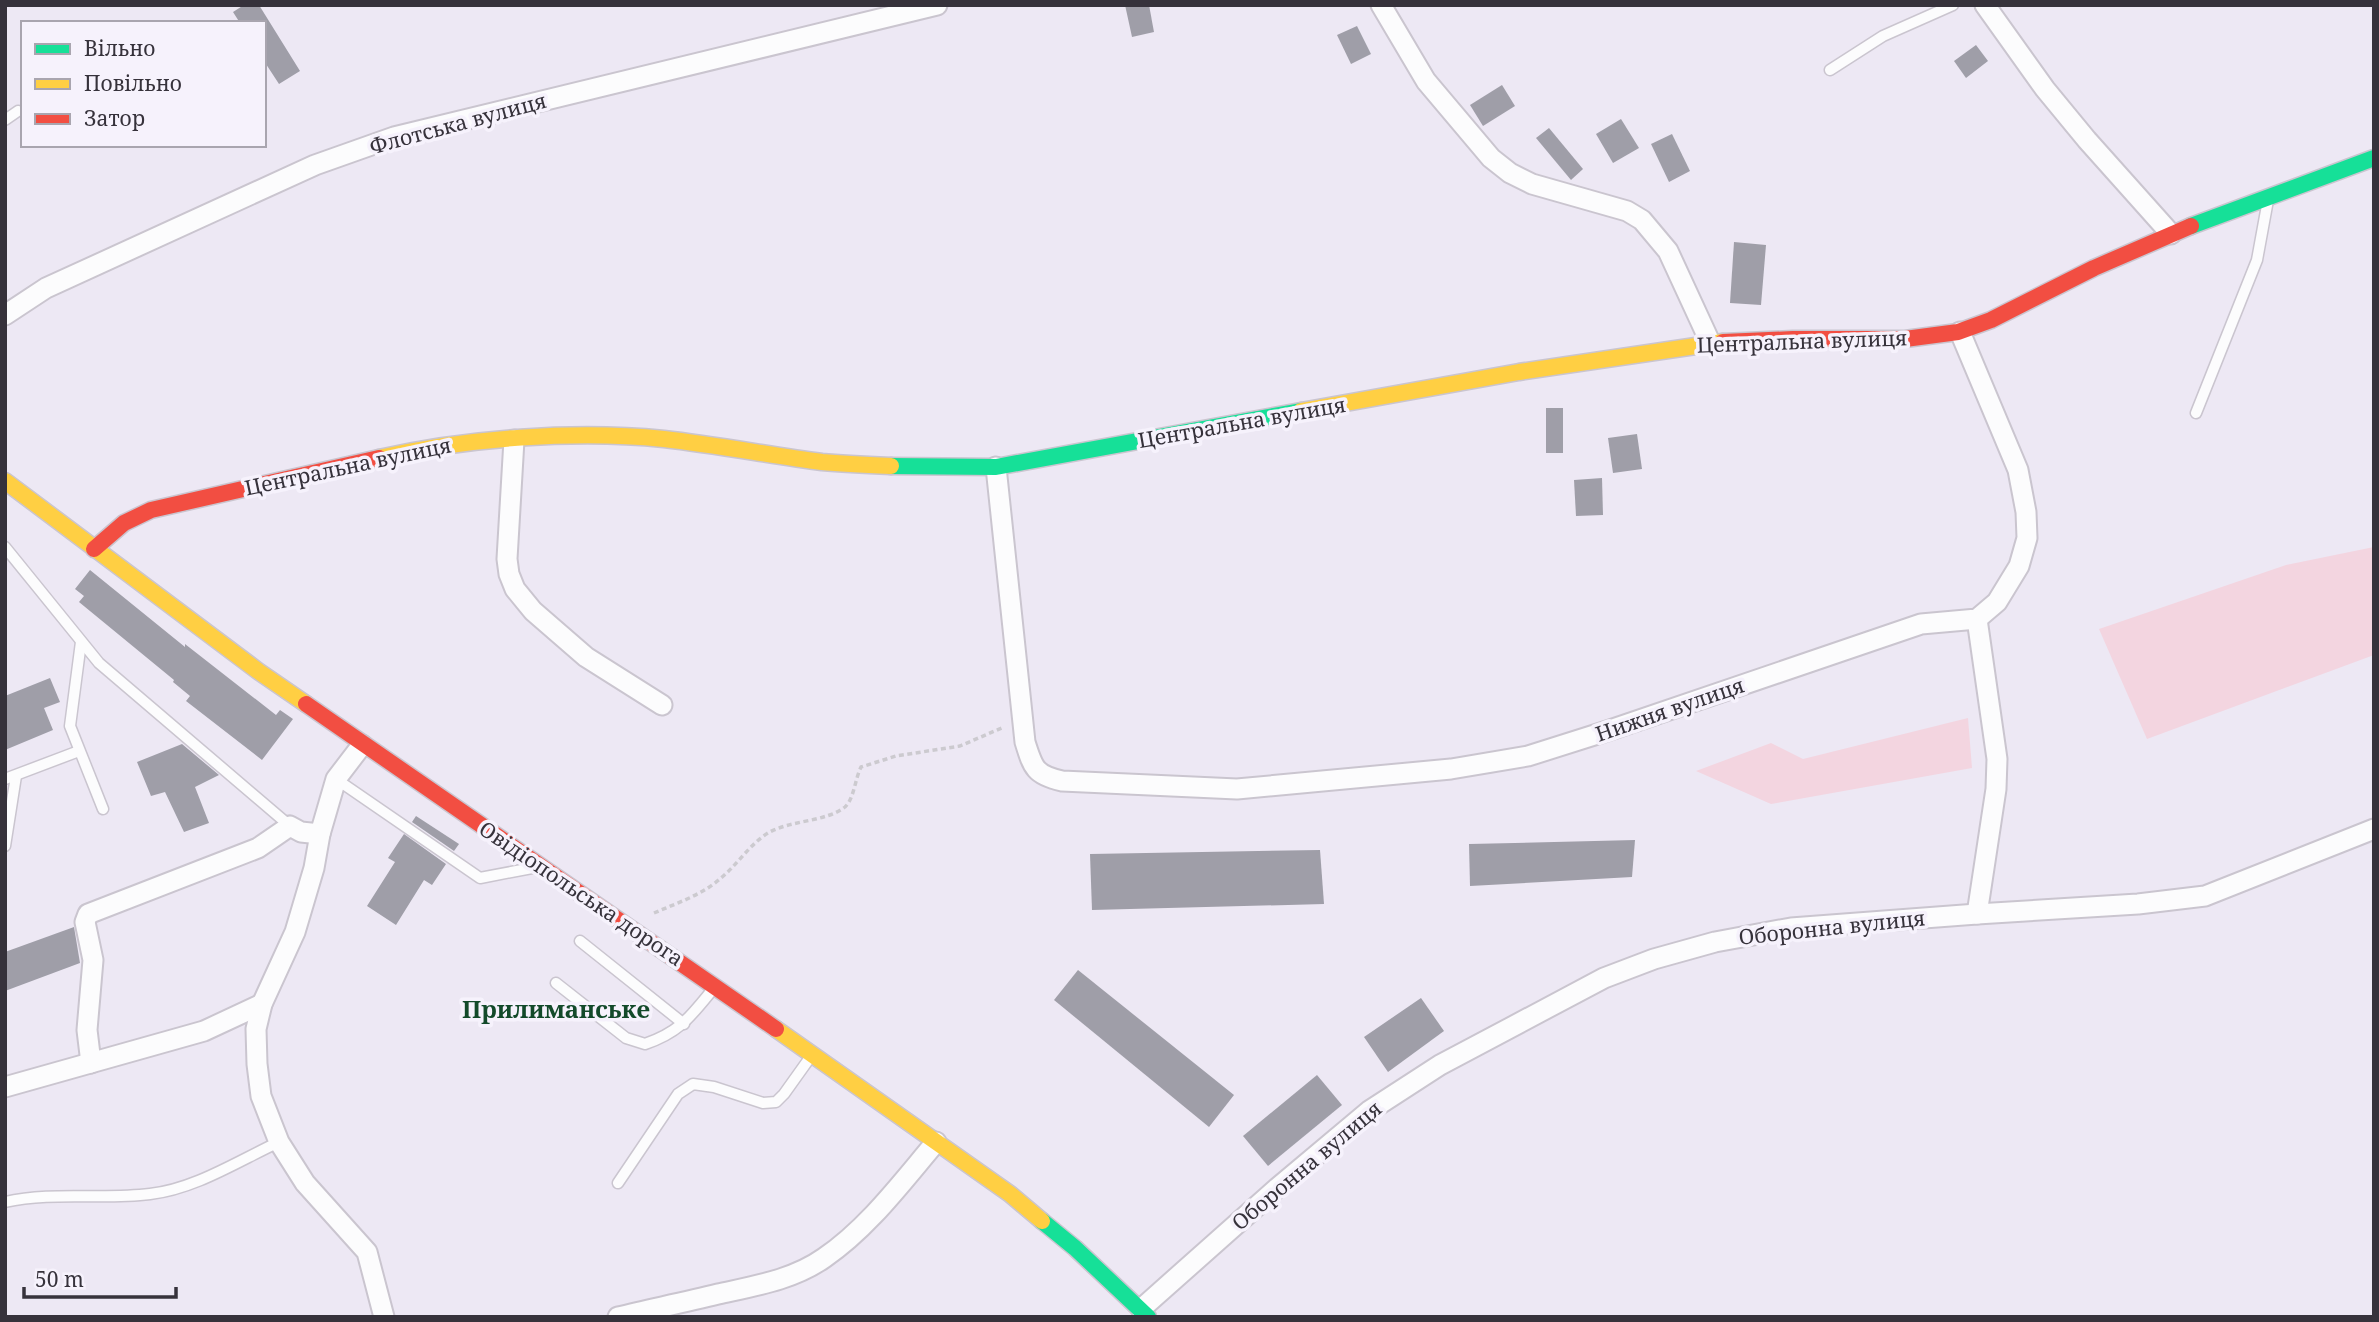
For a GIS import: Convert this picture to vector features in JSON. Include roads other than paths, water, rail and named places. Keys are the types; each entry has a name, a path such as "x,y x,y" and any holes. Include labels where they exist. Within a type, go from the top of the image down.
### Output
{"street":[{"name":"Флотська вулиця","path":"5,315 46,288 316,165 394,137 937,5"},
{"path":"1381,5 1426,81 1491,158 1510,173 1532,184 1627,211 1642,220 1668,251 1710,342"},
{"path":"1985,5 2045,89 2171,234"},
{"name":"Центральна вулиця","path":"94,550 111,530 143,512 417,450 473,442 590,435 637,437 825,462 909,467 996,467 1526,370 1710,342 1815,338 1923,339 1960,332 1983,324 2093,268 2171,234 2374,158"},
{"path":"1960,332 2018,470 2026,512 2027,538 2019,566 1997,602 1977,619 1997,759 1996,789 1977,914"},
{"path":"514,440 508,559 509,574 515,589 533,611 586,657 662,705"},
{"name":"Нижня вулиця","path":"996,467 1025,743 1032,765 1042,777 1062,781 1237,789 1451,769 1528,756 1607,732 1921,624 1977,619"},
{"name":"Овідіопольська дорога","path":"9,492 94,550 362,745 715,986 1031,1210 1144,1313"},
{"path":"362,745 336,779 295,932 262,1004 256,1029 261,1096 279,1142 305,1182 367,1252 384,1317"},
{"path":"91,1063 87,1030 93,960 85,922 88,914 258,848 289,827 301,832 320,834"},
{"name":"Оборонна вулиця","path":"1144,1313 1276,1189 1369,1111 1440,1065 1604,978 1654,959 1716,942 1791,929 2138,904 2205,895 2374,830"},
{"path":"5,1087 204,1031 262,1004"},
{"path":"618,1317 799,1273 824,1259 847,1240 888,1198 936,1142"}],"lane":[{"path":"1830,70 1883,36 1953,5"},
{"path":"5,120 18,111"},
{"path":"2196,413 2257,260 2269,196"},
{"path":"5,547 99,663 289,827"},
{"path":"81,642 69,726 103,809"},
{"path":"5,779 79,751"},
{"path":"5,846 16,776"},
{"path":"336,779 480,878 540,866"},
{"path":"580,941 684,1024"},
{"path":"556,983 626,1038 645,1044 658,1040 684,1024 715,986"},
{"path":"618,1183 678,1094 693,1084 714,1087 763,1102 776,1102 812,1055"},
{"path":"5,1202 30,1197 149,1194 182,1188 279,1142"}],"district":[{"name":"Прилиманське","path":"556,1010"}]}
